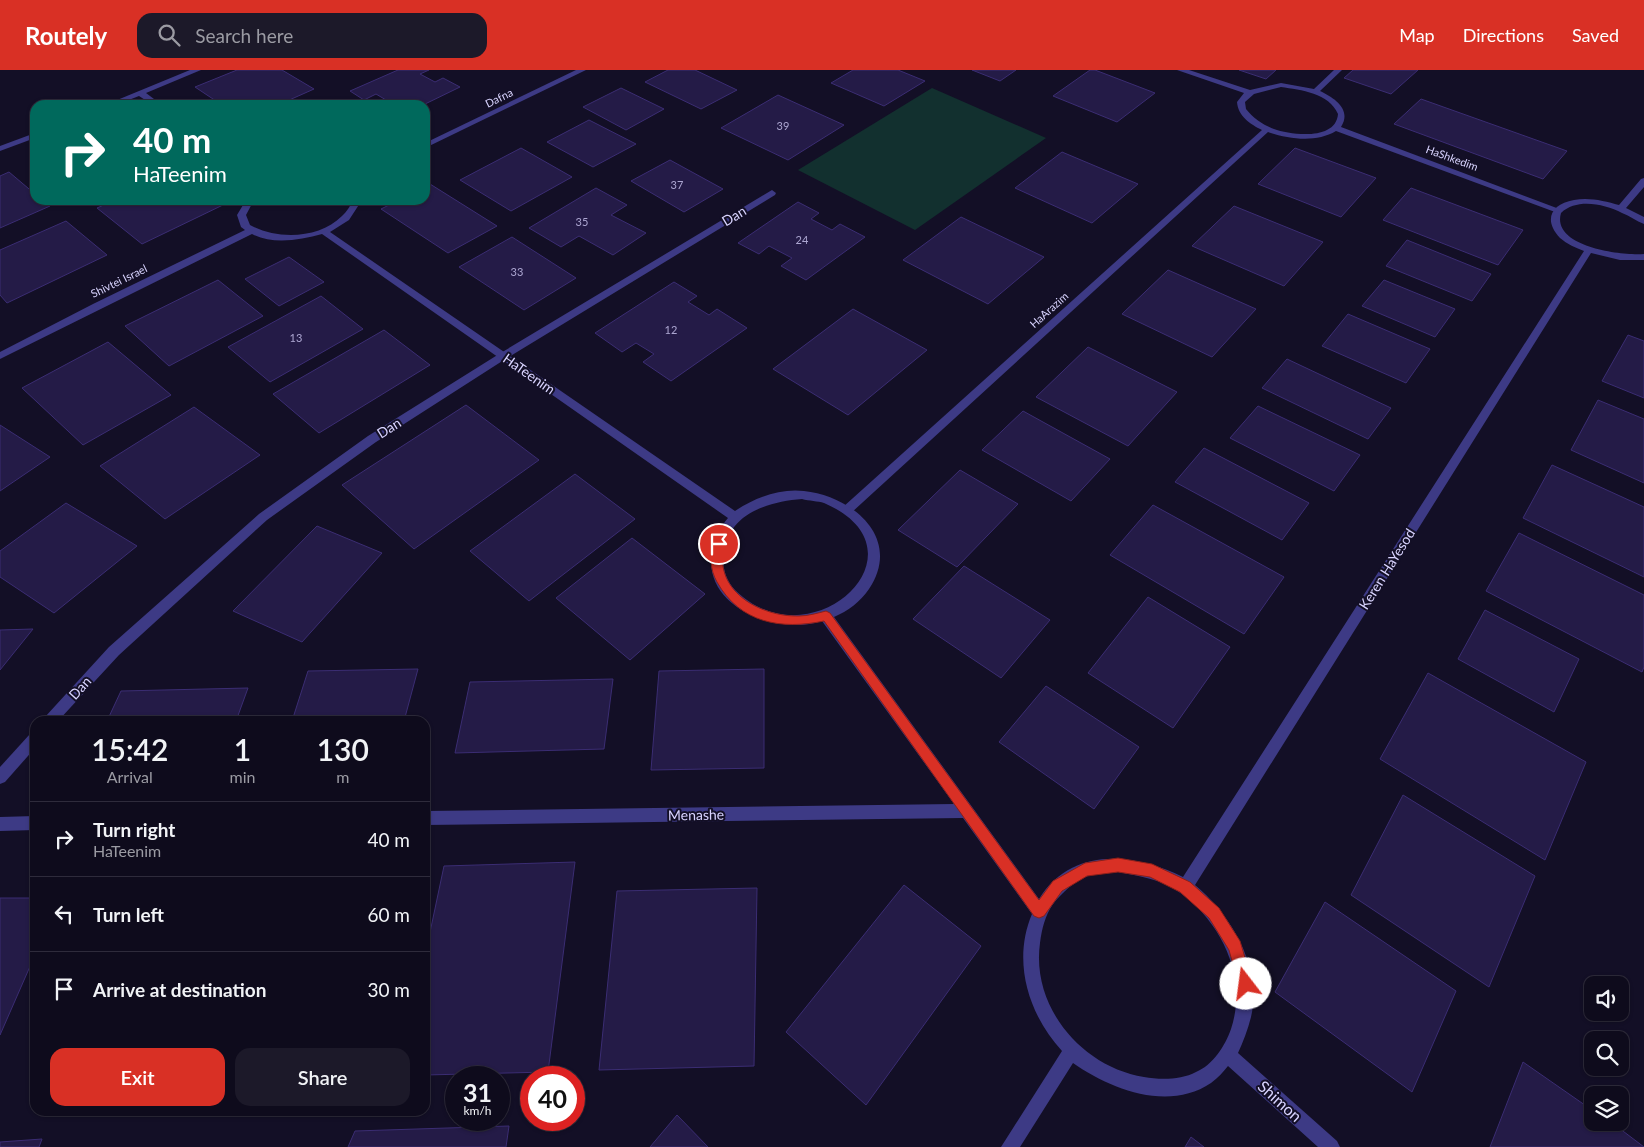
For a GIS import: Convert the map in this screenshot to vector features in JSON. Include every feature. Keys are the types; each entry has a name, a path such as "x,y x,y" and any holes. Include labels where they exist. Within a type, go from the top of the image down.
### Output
{"street":[{"path":"122,100 197,70"},
{"name":"Dafna","path":"430,144 582,70"},
{"path":"1181,70 1248,92"},
{"path":"1315,92 1338,70"},
{"path":"1281,85 1315,92 1335,103 1342,112 1343,121 1338,128 1320,136 1285,134 1267,129 1248,117 1241,108 1242,99 1248,92 1265,86 1281,85"},
{"path":"140,93 150,100"},
{"name":"HaShkedim","path":"1338,128 1558,210"},
{"name":"HaArazim","path":"847,510 1267,129"},
{"path":"0,149 30,137"},
{"path":"1621,209 1644,181"},
{"name":"Dan","path":"55,716 114,651 263,517 372,439 503,356 772,193"},
{"path":"1644,221 1621,209 1605,204 1584,202 1566,205 1558,210 1554,216 1556,225 1563,234 1588,250 1622,259 1644,257"},
{"path":"247,205 242,213 243,223 250,231 274,239 299,237 323,231 340,222 352,212 356,205"},
{"name":"Shivtei Israel","path":"0,356 96,306 250,231"},
{"name":"HaTeenim","path":"323,231 735,517"},
{"name":"Keren HaYesod","path":"1185,887 1588,250"},
{"path":"802,495 826,499 847,510 864,525 874,544 875,565 866,586 850,604 826,616 800,621 773,618 749,609 730,594 719,575 716,554 722,535 735,517 755,505 777,497 802,495"},
{"path":"826,616 1039,911"},
{"path":"0,777 30,744"},
{"name":"Menashe","path":"430,818 967,812"},
{"path":"0,824 30,823"},
{"path":"1118,865 1152,870 1185,887 1214,913 1235,946 1246,984 1244,1022 1228,1055 1205,1077 1173,1088 1138,1086 1102,1074 1071,1051 1046,1018 1032,981 1029,944 1039,911 1058,886 1085,870 1118,865"},
{"path":"1010,1147 1071,1051"},
{"name":"Shimon","path":"1228,1055 1331,1147"}],"green space":[{"path":"932,88 1046,138 915,230 798,170"}],"building":[{"path":"237,70 282,70 314,89 289,100 214,100 195,87"},
{"path":"398,70 429,70 420,74 435,82 443,78 460,87 430,102 430,100 386,100 376,94 364,100 350,91"},
{"path":"668,70 695,70 737,90 701,109 645,82"},
{"path":"853,70 898,70 925,81 884,106 831,83"},
{"path":"972,70 1016,70 1000,81"},
{"path":"1090,70 1095,70 1155,93 1117,122 1053,96"},
{"path":"1239,70 1276,70 1266,79"},
{"path":"1353,70 1418,70 1391,94 1344,78"},
{"path":"621,88 664,109 626,130 583,107"},
{"path":"778,95 844,125 788,160 721,128"},
{"path":"1421,99 1567,151 1543,179 1394,124"},
{"path":"589,120 636,144 593,167 547,142"},
{"path":"521,148 572,177 511,211 460,180"},
{"path":"1295,148 1376,178 1341,217 1258,184"},
{"path":"1062,152 1138,184 1092,223 1015,188"},
{"path":"670,160 723,189 684,212 631,181"},
{"path":"9,172 30,190 30,205 50,206 0,228 0,176"},
{"path":"430,184 497,226 448,253 381,209 389,205 430,205"},
{"path":"596,188 627,205 611,215 646,233 613,255 579,236 561,247 529,228"},
{"path":"1411,188 1523,230 1498,265 1383,220"},
{"path":"798,202 819,213 811,219 832,230 840,224 865,237 806,280 781,266 792,258 769,246 759,254 738,243"},
{"path":"104,205 223,205 142,244 97,208"},
{"path":"1234,206 1323,242 1284,286 1192,246"},
{"path":"961,217 1044,257 988,304 903,260"},
{"path":"66,221 107,255 7,303 0,295 0,250"},
{"path":"512,237 576,278 524,310 459,267"},
{"path":"1407,240 1491,274 1472,301 1386,266"},
{"path":"289,257 324,282 279,306 245,279"},
{"path":"1168,270 1256,309 1212,357 1122,314"},
{"path":"218,280 263,316 169,366 125,326"},
{"path":"1384,280 1455,309 1435,337 1362,306"},
{"path":"674,282 697,296 688,302 709,315 717,309 747,328 671,381 643,362 654,354 636,343 622,352 595,333"},
{"path":"321,296 363,329 270,382 228,347"},
{"path":"853,309 927,350 848,415 773,369"},
{"path":"1348,314 1430,349 1406,383 1322,346"},
{"path":"384,330 430,365 319,433 273,394"},
{"path":"1628,335 1644,341 1644,398 1602,381"},
{"path":"108,342 171,395 83,445 22,388"},
{"path":"1088,347 1177,392 1128,446 1036,397"},
{"path":"1287,359 1391,408 1368,439 1262,388"},
{"path":"1598,400 1644,419 1644,483 1571,450"},
{"path":"466,405 539,460 414,549 342,485"},
{"path":"1258,406 1360,455 1334,491 1230,438"},
{"path":"194,407 260,455 165,519 100,466"},
{"path":"1023,411 1110,459 1071,501 982,450"},
{"path":"0,425 50,457 0,491"},
{"path":"1204,448 1309,503 1282,540 1175,482"},
{"path":"1552,465 1644,507 1644,577 1523,518"},
{"path":"960,470 1018,504 957,567 898,530"},
{"path":"575,474 635,519 529,601 470,551"},
{"path":"66,503 137,546 54,613 0,577 0,551"},
{"path":"1153,505 1284,577 1244,634 1110,555"},
{"path":"317,526 382,553 302,642 233,611"},
{"path":"1519,533 1644,595 1644,667 1642,672 1486,591"},
{"path":"632,538 705,594 630,660 556,598"},
{"path":"964,566 1050,620 1001,678 913,619"},
{"path":"1148,597 1230,647 1173,728 1088,673"},
{"path":"1485,610 1579,659 1554,712 1458,659"},
{"path":"33,629 0,670 0,630"},
{"path":"418,669 405,716 294,716 308,671"},
{"path":"764,669 764,768 651,770 659,671"},
{"path":"1428,673 1586,762 1545,860 1380,759"},
{"path":"613,679 604,749 455,753 470,682"},
{"path":"1046,686 1139,747 1094,809 999,742"},
{"path":"248,688 238,716 109,716 121,691"},
{"path":"1403,795 1535,876 1489,987 1351,895"},
{"path":"575,862 549,1066 520,1066 520,1073 510,1073 510,1066 445,1066 445,1075 430,1075 430,932 444,866"},
{"path":"904,885 981,946 866,1105 786,1032"},
{"path":"757,888 754,1066 599,1070 617,891"},
{"path":"0,898 30,898 30,966 0,1035"},
{"path":"1325,902 1456,991 1412,1092 1275,992"},
{"path":"1523,1062 1584,1104 1584,1131 1623,1131 1644,1147 1490,1147"},
{"path":"677,1115 708,1147 650,1147"},
{"path":"445,1128 445,1131 508,1131 506,1147 348,1147 355,1131"},
{"path":"1191,1137 1204,1147 1185,1147"},
{"path":"42,1139 39,1147 0,1147 0,1142"}],"route":[{"path":"719,544 716,554 719,575 730,594 749,609 773,618 800,621 826,616 1039,911 1058,886 1085,870 1118,865 1152,870 1185,887 1214,913 1235,946 1246,984"}]}
